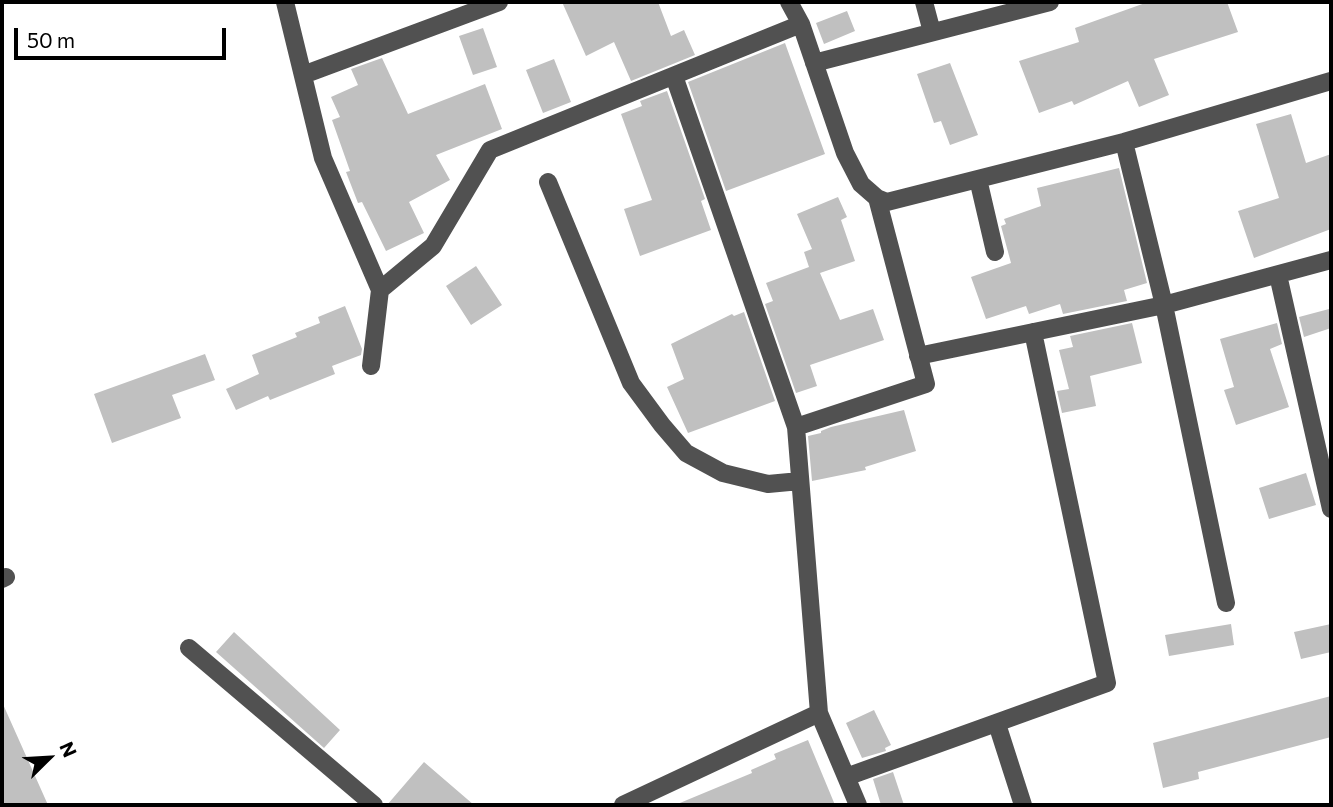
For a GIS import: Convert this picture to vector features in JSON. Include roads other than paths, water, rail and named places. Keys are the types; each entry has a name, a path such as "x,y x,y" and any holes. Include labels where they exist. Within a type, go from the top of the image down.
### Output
{"street":[{"path":"285,2 323,158 380,290 371,366"},
{"path":"303,75 499,2"},
{"path":"789,2 801,24 845,153 861,184 877,198 887,202 1124,142 1331,81"},
{"path":"925,2 932,32"},
{"path":"814,63 1050,2"},
{"path":"380,290 433,247 490,150 801,24"},
{"path":"674,76 796,427 819,713 858,805"},
{"path":"1124,142 1164,305 1226,603"},
{"path":"978,179 995,252"},
{"path":"548,183 631,383 662,425 687,453 723,473 768,484 800,481"},
{"path":"796,427 926,384 877,198"},
{"path":"918,356 1164,305 1331,260"},
{"path":"1278,275 1331,509"},
{"path":"846,777 1107,683 1033,332"},
{"path":"189,649 374,805"},
{"path":"623,805 819,713"},
{"path":"997,724 1023,805"}]}
